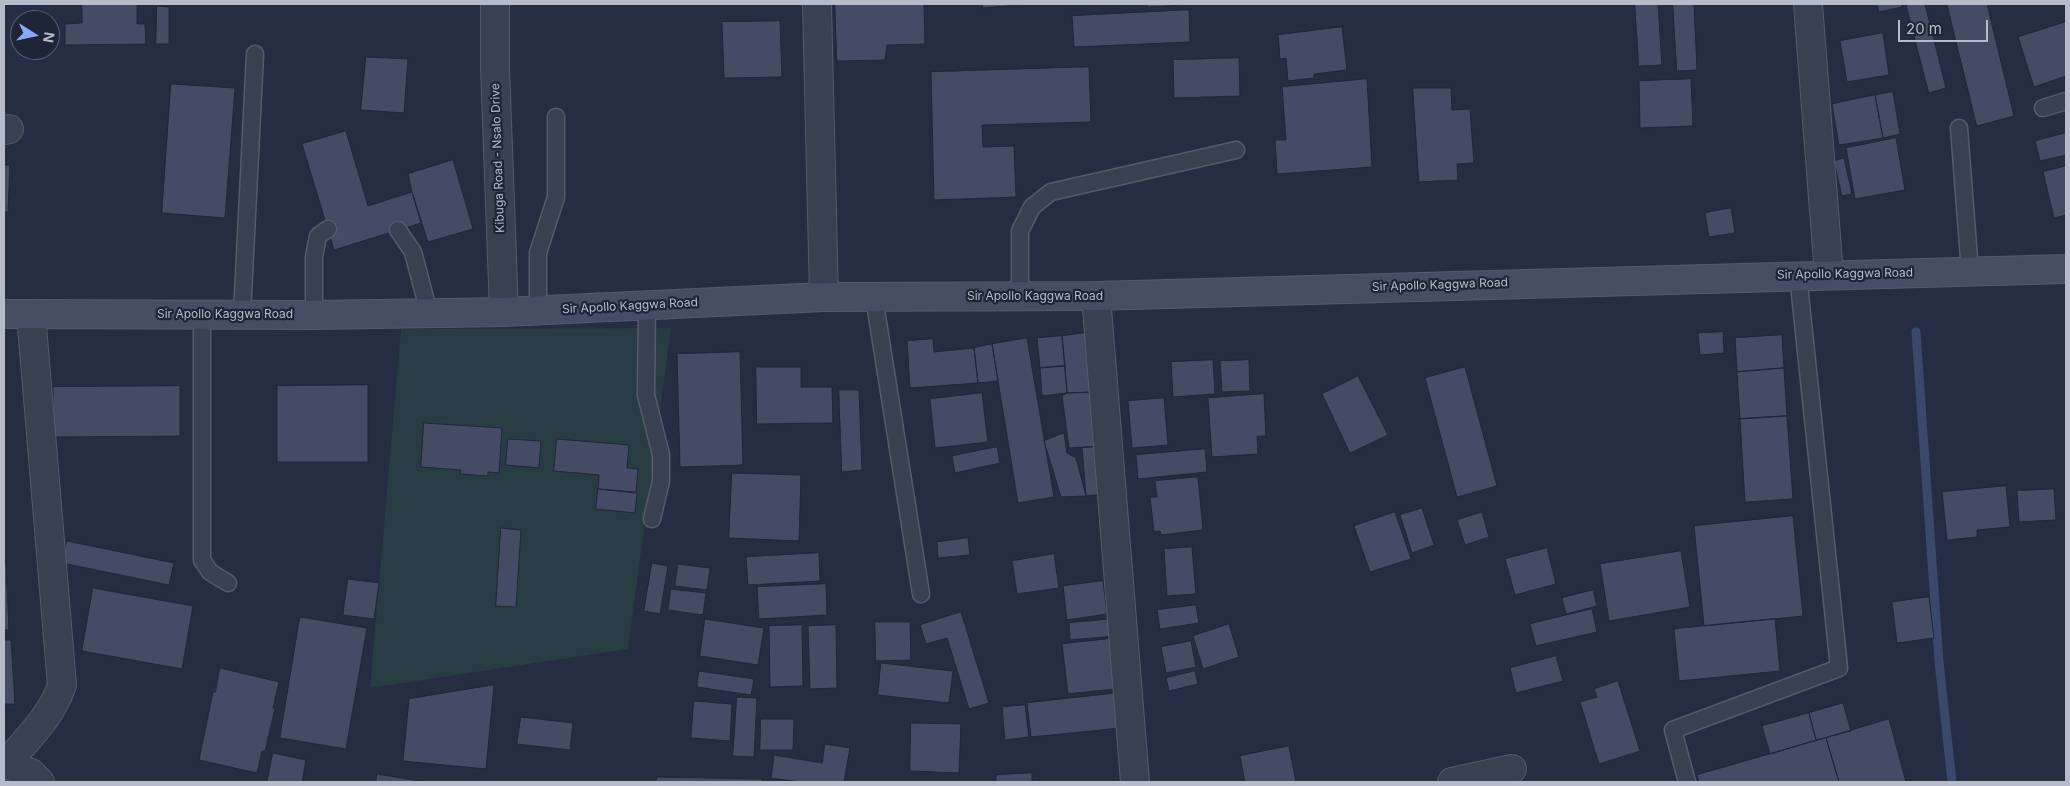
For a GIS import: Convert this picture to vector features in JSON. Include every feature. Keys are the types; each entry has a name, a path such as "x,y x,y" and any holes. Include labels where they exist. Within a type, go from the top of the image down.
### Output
{"main road":[{"name":"Sir Apollo Kaggwa Road","path":"4,314 242,315 504,312 824,297 1096,296 2066,269"}],"street":[{"name":"Kibuga Road - Nsalo Drive","path":"495,4 495,66 504,312"},
{"path":"816,4 824,297"},
{"path":"1808,4 1829,275"},
{"path":"1096,296 1135,782"},
{"path":"32,314 62,685 57,700 48,714 5,764 31,774 40,782"},
{"path":"1452,782 1512,769"}],"lane":[{"path":"242,315 255,54"},
{"path":"2043,108 2066,101"},
{"path":"538,310 538,253 556,197 556,117"},
{"path":"1959,128 1970,272"},
{"path":"1020,297 1020,231 1032,207 1051,192 1236,150"},
{"path":"314,314 314,258 318,236 328,229"},
{"path":"398,230 413,252 430,313"},
{"path":"1687,782 1672,730 1839,668 1798,275"},
{"path":"874,297 921,594"},
{"path":"647,305 646,395 661,455 661,480 652,519"},
{"path":"202,314 202,560 210,572 228,583"}],"shaded area":[{"path":"671,328 628,649 370,688 401,329"}],"building":[{"path":"82,4 137,4 137,24 145,24 146,44 65,45 65,24 82,23"},
{"path":"835,4 924,4 925,44 887,45 885,60 837,61"},
{"path":"983,4 1019,4 1019,5 983,8"},
{"path":"1148,4 1184,4 1184,5 1148,7"},
{"path":"1635,4 1658,4 1662,65 1639,66"},
{"path":"1673,4 1694,4 1697,70 1677,71"},
{"path":"1877,4 1901,4 1902,7 1879,12"},
{"path":"1906,4 1925,4 1946,88 1929,93"},
{"path":"1947,4 1987,4 2014,116 1977,126"},
{"path":"157,6 169,7 169,44 156,44"},
{"path":"1189,10 1190,42 1074,47 1072,16"},
{"path":"780,21 782,77 724,78 722,22"},
{"path":"2066,22 2066,76 2034,87 2018,37"},
{"path":"1342,27 1347,70 1314,74 1314,78 1288,81 1286,58 1280,59 1278,35"},
{"path":"1883,33 1889,75 1847,82 1840,41"},
{"path":"366,57 408,59 404,113 361,110"},
{"path":"1239,58 1240,96 1174,98 1173,60"},
{"path":"1089,67 1091,122 982,125 983,147 1014,146 1016,197 934,200 931,72"},
{"path":"1367,79 1372,167 1277,174 1275,140 1286,140 1282,87"},
{"path":"1691,79 1693,126 1640,128 1639,81"},
{"path":"171,84 235,88 225,218 162,213"},
{"path":"1413,88 1451,88 1452,110 1470,109 1474,163 1457,164 1458,180 1419,182"},
{"path":"1893,92 1900,134 1883,138 1875,95"},
{"path":"1875,95 1883,138 1839,145 1832,104"},
{"path":"346,131 368,206 412,192 421,223 334,250 302,144"},
{"path":"2066,133 2066,155 2040,161 2035,141"},
{"path":"1896,138 1905,190 1855,199 1846,148"},
{"path":"1844,158 1852,194 1842,196 1834,161"},
{"path":"453,160 473,229 428,242 408,174"},
{"path":"4,165 10,165 8,212 4,212"},
{"path":"2066,166 2066,215 2054,218 2043,172"},
{"path":"1731,208 1735,233 1709,237 1705,213"},
{"path":"1091,332 1099,392 1067,393 1062,336"},
{"path":"1723,332 1724,353 1700,355 1698,333"},
{"path":"1782,335 1784,368 1737,372 1735,338"},
{"path":"1062,336 1065,366 1040,368 1037,338"},
{"path":"1027,338 1054,497 1018,503 992,344"},
{"path":"933,339 934,352 974,348 978,383 910,388 907,341"},
{"path":"992,344 998,381 978,383 974,348"},
{"path":"740,352 743,465 680,467 677,354"},
{"path":"1213,360 1215,394 1173,397 1171,362"},
{"path":"1249,360 1250,391 1222,392 1220,361"},
{"path":"1065,366 1067,393 1042,396 1040,368"},
{"path":"756,367 801,367 801,387 832,387 833,423 757,424"},
{"path":"1465,367 1497,486 1457,497 1425,378"},
{"path":"1784,368 1787,416 1740,419 1737,372"},
{"path":"1358,376 1388,435 1350,453 1322,394"},
{"path":"368,385 368,462 277,462 277,386"},
{"path":"180,386 180,436 53,437 53,387"},
{"path":"839,390 859,390 862,470 842,472"},
{"path":"1099,392 1103,446 1069,448 1062,396 1067,393"},
{"path":"982,393 988,442 935,448 930,399"},
{"path":"1264,394 1266,436 1257,436 1258,454 1212,457 1208,398"},
{"path":"1164,398 1168,445 1132,448 1128,401"},
{"path":"1787,416 1793,499 1745,502 1740,419"},
{"path":"424,423 502,428 499,473 488,472 488,476 460,474 461,470 421,467"},
{"path":"1064,433 1067,453 1076,458 1086,496 1061,497 1044,441"},
{"path":"508,439 541,441 539,468 506,465"},
{"path":"557,439 629,445 627,468 638,469 636,492 598,489 599,475 554,471"},
{"path":"1103,446 1106,494 1086,496 1082,448"},
{"path":"997,447 1000,463 955,473 952,456"},
{"path":"1205,449 1207,472 1138,479 1136,455"},
{"path":"732,473 801,475 799,541 729,538"},
{"path":"1198,477 1203,530 1161,535 1160,531 1154,532 1150,497 1157,497 1155,481"},
{"path":"2006,486 2010,527 1977,530 1977,537 1947,540 1942,492"},
{"path":"598,489 637,493 635,513 596,509"},
{"path":"2054,489 2056,520 2019,522 2017,491"},
{"path":"1422,508 1434,545 1412,553 1400,515"},
{"path":"1395,512 1411,559 1370,572 1354,526"},
{"path":"1482,512 1489,537 1465,545 1457,520"},
{"path":"1793,516 1803,616 1704,626 1694,526"},
{"path":"501,528 521,530 516,607 496,606"},
{"path":"968,538 970,555 938,558 937,542"},
{"path":"67,541 174,563 169,585 62,563"},
{"path":"1192,547 1196,594 1167,596 1164,549"},
{"path":"1547,548 1556,584 1515,595 1505,559"},
{"path":"1681,551 1690,607 1609,621 1600,564"},
{"path":"819,553 820,581 748,585 746,557"},
{"path":"1054,554 1059,588 1017,594 1012,561"},
{"path":"652,563 668,566 660,614 644,611"},
{"path":"4,564 6,564 9,630 4,630"},
{"path":"678,564 710,568 707,590 675,586"},
{"path":"348,579 379,583 374,619 343,615"},
{"path":"1103,581 1107,614 1067,620 1063,586"},
{"path":"826,584 827,615 759,619 757,587"},
{"path":"93,588 193,606 182,669 82,651"},
{"path":"671,589 706,593 703,615 668,610"},
{"path":"1593,590 1597,606 1566,614 1562,598"},
{"path":"1929,597 1934,638 1897,643 1892,602"},
{"path":"1196,605 1199,623 1160,629 1157,610"},
{"path":"1592,609 1597,632 1536,646 1530,624"},
{"path":"961,612 989,703 969,709 947,638 926,644 920,625"},
{"path":"300,617 367,628 346,749 280,738"},
{"path":"705,619 764,628 758,665 700,656"},
{"path":"1113,619 1114,636 1070,640 1069,623"},
{"path":"1775,619 1780,671 1679,681 1674,629"},
{"path":"875,622 910,622 911,660 876,661"},
{"path":"1229,624 1239,657 1203,669 1193,636"},
{"path":"802,625 803,686 770,687 769,626"},
{"path":"836,625 837,688 810,689 808,626"},
{"path":"1117,638 1123,688 1068,694 1062,644"},
{"path":"4,640 11,640 15,704 4,704"},
{"path":"1191,641 1196,667 1166,673 1161,647"},
{"path":"1556,656 1563,681 1516,693 1510,668"},
{"path":"881,663 953,671 949,703 878,695"},
{"path":"220,668 279,682 265,751 262,751 257,773 199,760"},
{"path":"699,671 754,679 751,695 697,687"},
{"path":"1195,671 1198,684 1169,691 1166,678"},
{"path":"1618,681 1640,751 1599,764 1580,702 1597,697 1594,689"},
{"path":"494,685 486,769 403,761 409,699"},
{"path":"1118,693 1121,728 1031,737 1027,703"},
{"path":"737,697 757,698 754,757 733,756"},
{"path":"694,701 732,704 730,741 691,738"},
{"path":"1843,703 1851,731 1816,740 1809,713"},
{"path":"1025,705 1029,737 1005,740 1002,707"},
{"path":"1809,713 1816,740 1770,754 1762,726"},
{"path":"521,717 573,723 570,750 517,744"},
{"path":"761,719 794,719 793,750 760,750"},
{"path":"1889,719 1906,782 1839,782 1826,738"},
{"path":"911,723 961,724 959,773 910,771"},
{"path":"1826,738 1839,782 1699,782 1697,775"},
{"path":"825,744 850,748 844,782 800,782 771,778 774,755 822,763"},
{"path":"1289,746 1296,782 1245,782 1240,756"},
{"path":"273,753 306,760 302,782 267,782"},
{"path":"1032,773 1032,782 996,782 996,775"},
{"path":"377,774 426,782 376,782"},
{"path":"657,777 762,779 762,782 656,782"}],"waterway":[{"path":"1916,332 1939,662 1952,782"}]}
